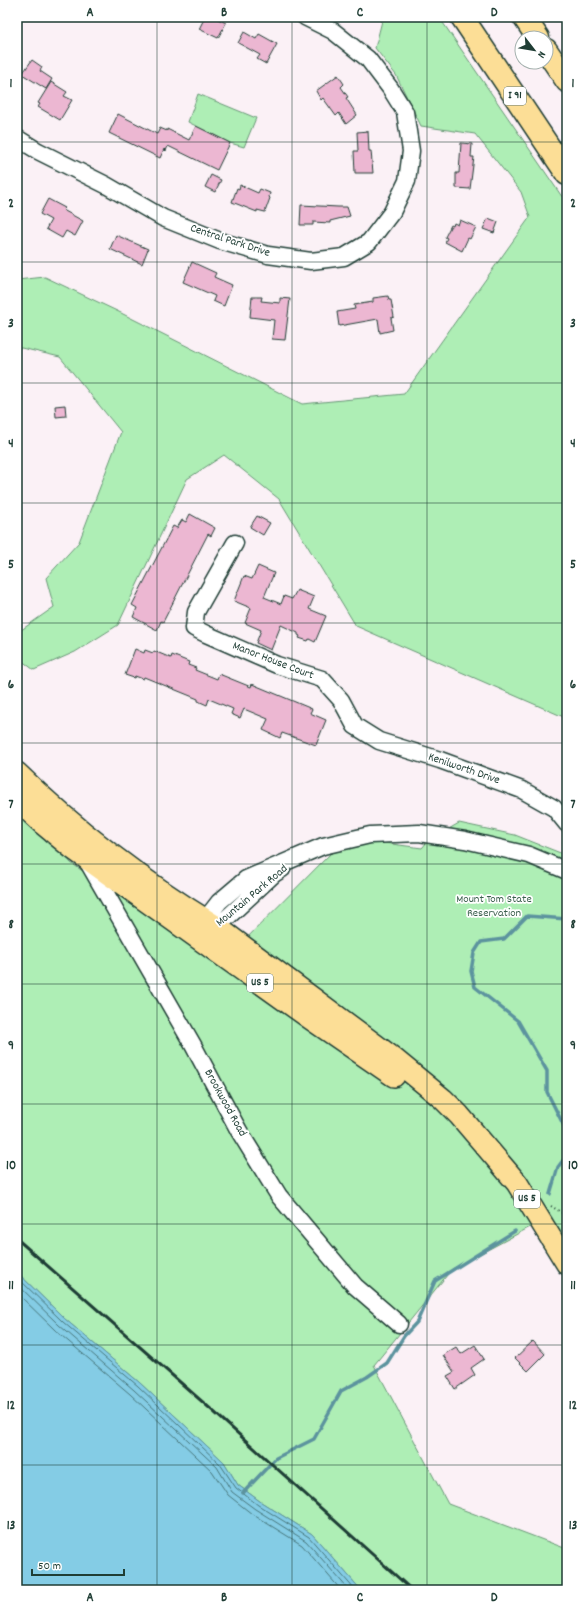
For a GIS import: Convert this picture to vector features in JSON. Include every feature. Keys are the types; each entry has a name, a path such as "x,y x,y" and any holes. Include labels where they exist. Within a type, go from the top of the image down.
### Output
{"highway":[{"name":"I 91","path":"462,17 567,174"},
{"path":"524,17 533,30"},
{"path":"554,62 567,81"}],"main road":[{"name":"US 5","path":"17,773 43,798 206,928 311,1019 412,1088 479,1138 517,1183 567,1264"},
{"name":"US 5","path":"17,800 57,837 84,856 206,928"}],"street":[{"name":"Central Park Drive","path":"17,138 38,151 106,185 163,218 220,241 275,256 311,260 344,257 369,242 392,212 407,181 411,151 405,112 390,88 368,59 333,31 305,17"},
{"name":"Manor House Court","path":"235,543 196,612 194,628 277,664 322,679 341,700 355,726"},
{"name":"Kenilworth Drive","path":"355,726 379,741 440,760 522,790 554,808 567,824"},
{"name":"Mountain Park Road","path":"206,928 274,874 308,852 323,846 370,835 419,833 465,840 529,855 567,871"},
{"name":"Brookwood Road","path":"84,856 194,1045 240,1131 279,1196 354,1286 399,1324"}],"green space":[{"name":"Mount Tom State Reservation","path":"383,17 439,17 567,204 567,1281 534,1225 452,1269 374,1365 448,1504 567,1549 567,1590 361,1590 312,1534 261,1502 238,1485 224,1462 140,1383 65,1319 17,1272 17,797 71,863 220,965 346,838 422,848 428,841 459,823 515,835 563,854 566,718 356,626 279,499 224,455 187,479 118,625 75,652 34,670 17,657 17,633 54,607 46,578 79,542 121,432 60,357 17,347 17,280 45,277 119,312 302,404 404,394 530,217 521,192 475,134 421,126 396,75 375,48"},
{"path":"198,94 256,118 244,147 230,143 188,122"}],"water":[{"path":"17,1272 65,1319 140,1383 224,1462 238,1485 261,1502 312,1534 361,1590 17,1590"}],"building":[{"path":"205,17 214,17 226,23 218,38 199,29"},
{"path":"244,32 256,39 259,34 277,44 266,64 257,59 260,55 238,43"},
{"path":"32,60 42,67 40,71 52,79 46,89 22,74"},
{"path":"338,75 344,84 341,87 348,97 346,98 357,115 346,124 339,113 336,116 323,98 321,100 316,91"},
{"path":"51,82 67,92 64,96 72,100 60,120 38,107 40,104 38,103"},
{"path":"118,114 157,134 160,128 167,131 167,129 189,140 196,126 230,143 217,170 168,146 166,151 164,149 160,158 109,133"},
{"path":"368,131 369,151 371,151 373,173 355,173 354,151 358,151 357,132"},
{"path":"461,143 472,144 471,157 474,157 470,189 456,188 456,173 459,173"},
{"path":"211,175 221,180 215,192 205,187"},
{"path":"240,185 258,193 260,189 270,193 270,198 265,212 257,210 257,212 232,202 237,188 239,189"},
{"path":"48,199 65,208 63,210 83,221 75,236 66,231 62,238 46,229 51,220 40,214"},
{"path":"301,205 347,207 350,216 330,221 330,223 313,222 313,225 300,225"},
{"path":"488,218 498,222 494,233 483,229"},
{"path":"460,220 476,227 470,239 468,238 462,251 445,242 447,238 445,237 451,225 453,226 454,223 458,225"},
{"path":"116,235 148,249 142,264 110,249"},
{"path":"192,262 216,273 214,277 232,285 224,306 213,301 215,296 183,282"},
{"path":"388,296 389,300 391,300 394,317 391,318 393,330 380,333 378,319 339,326 337,312 355,309 354,305 373,302 373,298"},
{"path":"252,297 262,297 261,301 280,303 280,298 290,299 285,340 272,339 274,320 250,317"},
{"path":"65,405 66,416 56,417 55,406"},
{"path":"190,514 215,528 211,536 208,534 163,622 161,621 157,630 133,617 137,608 132,605 173,526 177,528 182,520 186,522"},
{"path":"257,516 270,523 263,535 250,527"},
{"path":"258,566 274,573 264,597 281,604 284,596 292,599 297,590 314,597 309,609 326,616 315,642 309,639 308,641 299,638 300,636 298,633 281,625 271,650 256,643 261,630 245,623 251,608 234,601 244,576 252,579"},
{"path":"135,649 144,653 145,650 153,653 154,651 171,658 172,655 189,662 188,665 196,668 195,670 217,679 219,674 251,687 252,684 312,709 310,713 326,720 316,745 282,733 280,738 263,730 268,719 244,709 240,718 231,714 233,709 209,699 207,705 198,701 198,699 144,677 143,679 125,675"},
{"path":"533,1341 545,1354 528,1371 515,1358"},
{"path":"475,1345 484,1359 471,1368 475,1375 455,1389 447,1376 454,1372 443,1355 456,1347 461,1354"}],"waterway":[{"path":"567,919 527,916 504,939 481,942 474,953 471,971 475,987 518,1021 547,1071 547,1092 567,1132"},
{"path":"550,1194 558,1167 567,1155"},
{"path":"243,1493 276,1458 314,1439 341,1391 367,1377 387,1363 404,1336 417,1322 435,1281 515,1231"}],"railway":[{"path":"17,1239 214,1412 412,1590"}]}
